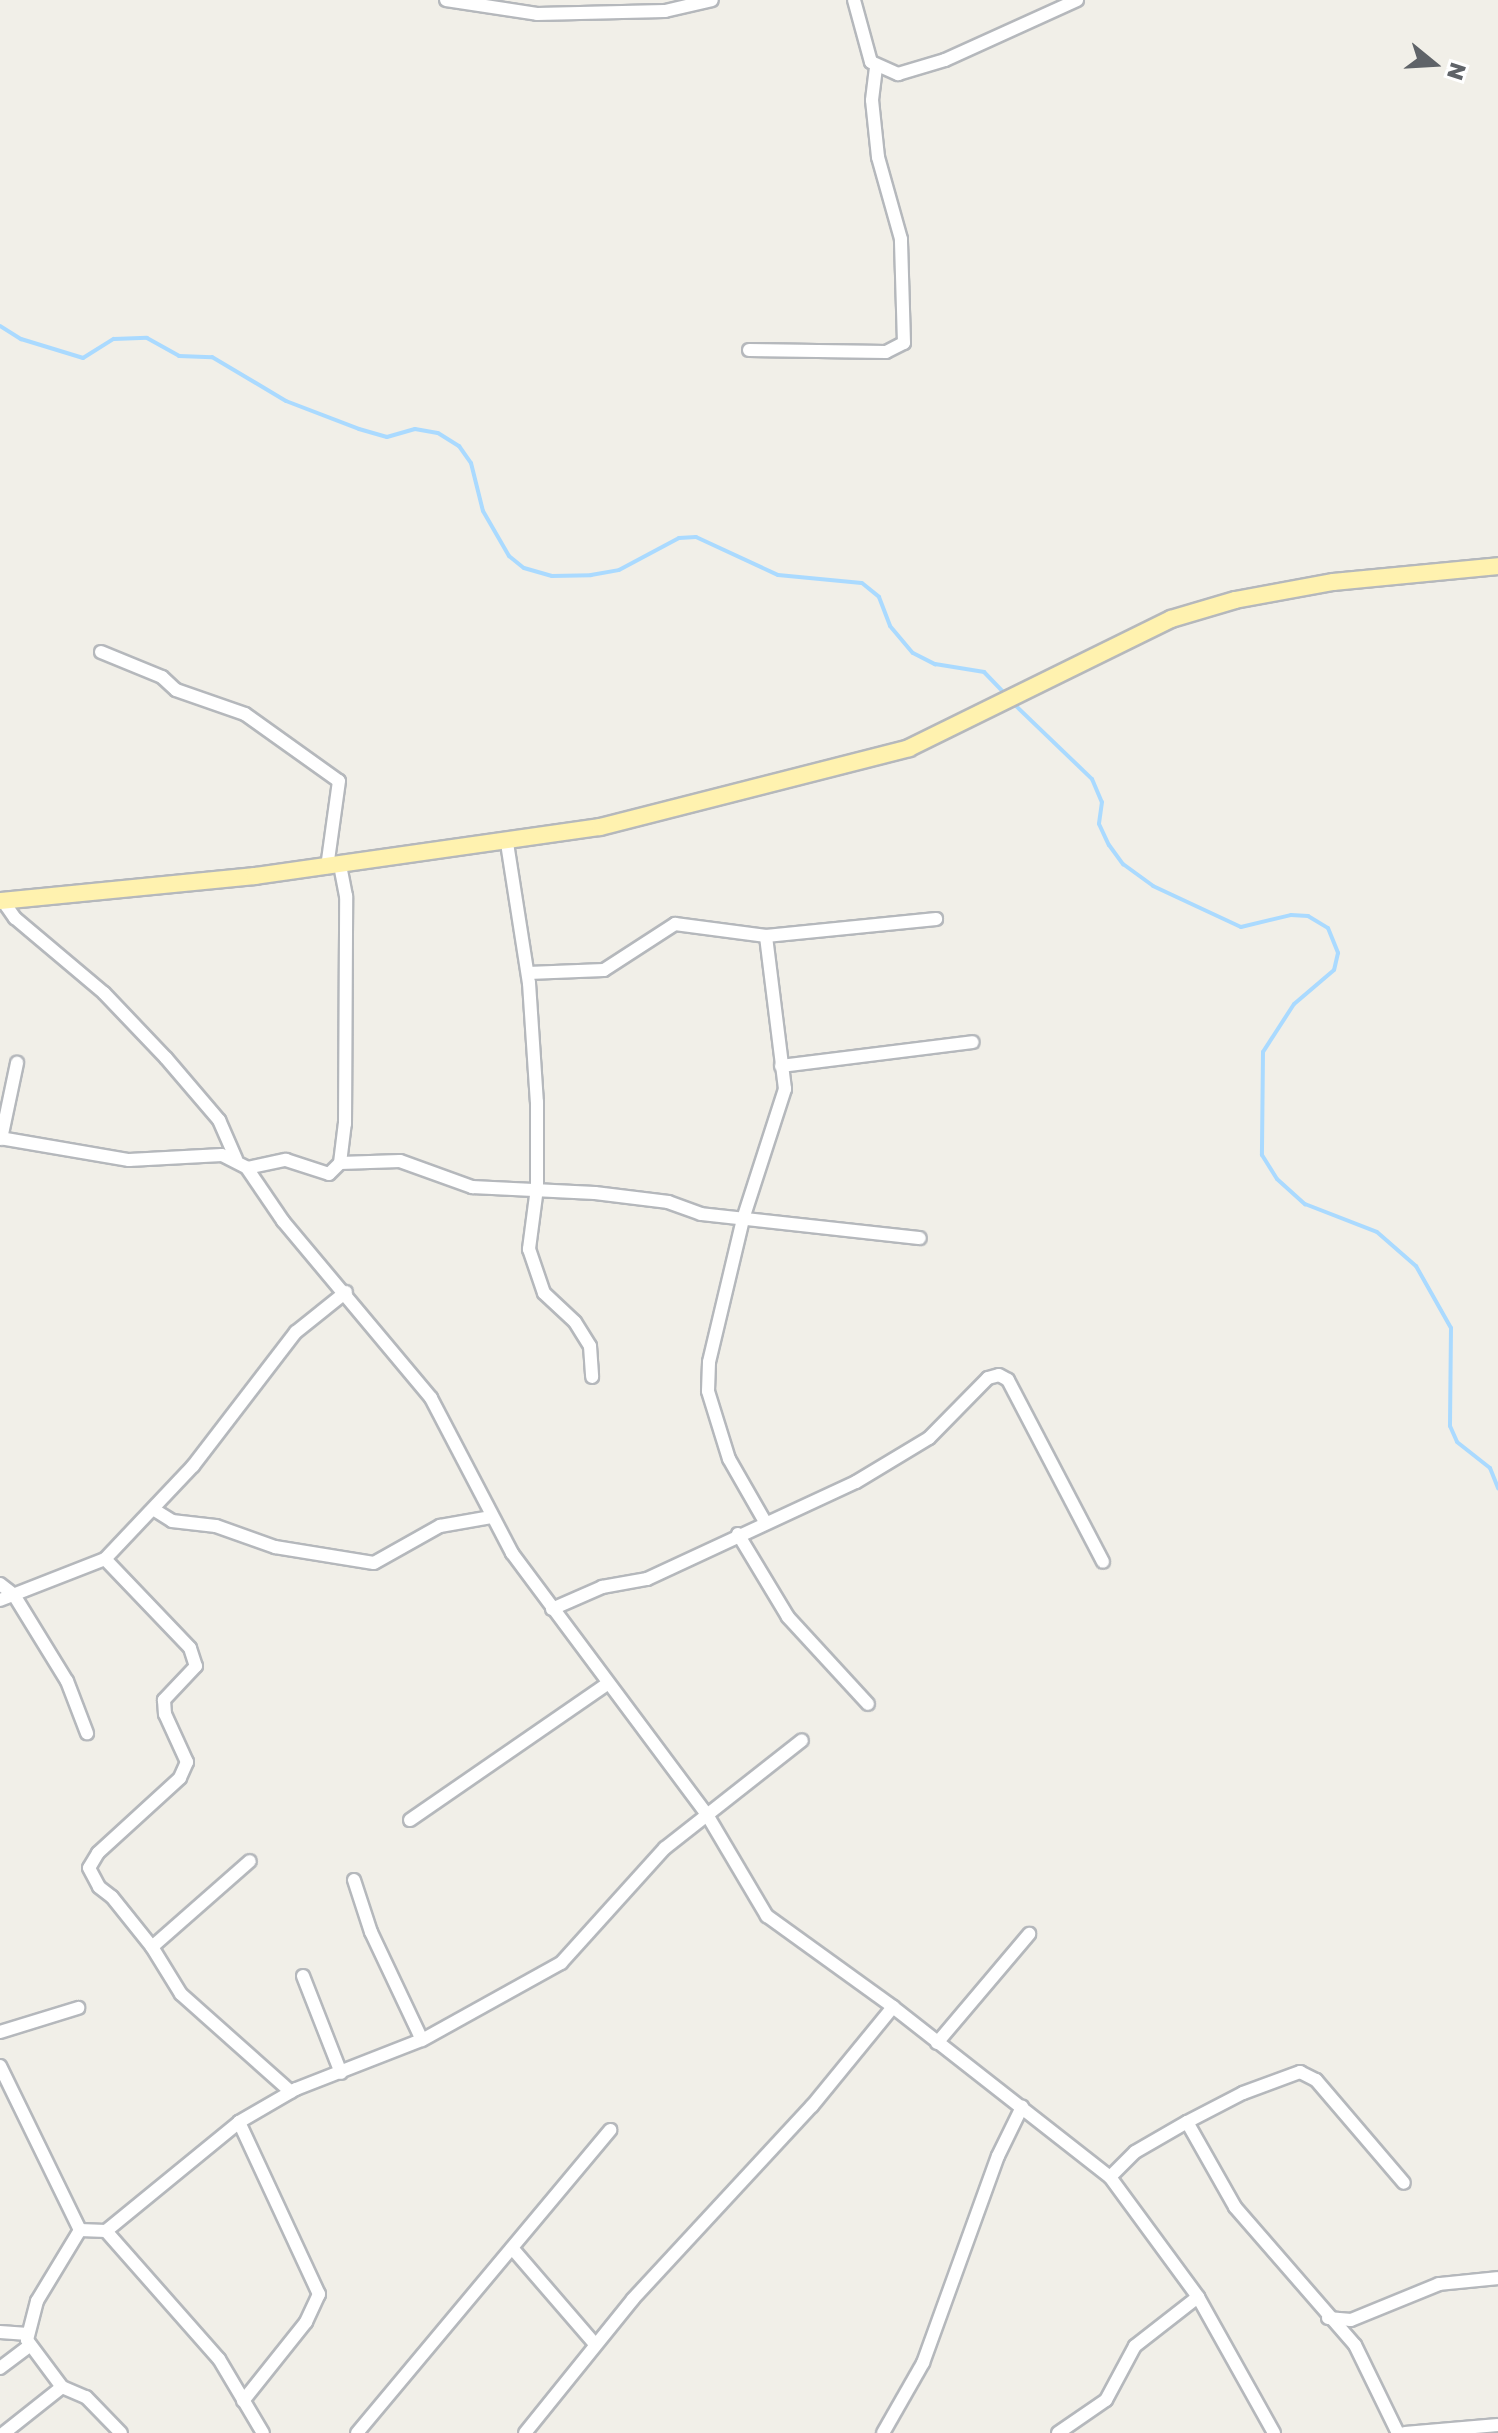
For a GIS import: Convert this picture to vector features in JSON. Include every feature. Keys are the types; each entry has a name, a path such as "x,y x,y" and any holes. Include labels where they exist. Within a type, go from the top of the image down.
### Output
{"main road":[{"path":"2,901 334,866 600,827 909,748 1025,688 1171,619 1235,600 1333,582 1498,566"}],"street":[{"path":"446,0 537,14 665,11 712,0"},
{"path":"749,350 886,352 904,343 901,239 881,171 872,100 876,68 854,0"},
{"path":"876,68 898,74 916,71 1077,0"},
{"path":"101,652 162,677 176,690 245,714 339,781 334,866 346,896 345,1124 340,1163 329,1174 286,1160 247,1168"},
{"path":"507,843 528,973 537,1188 529,1249 533,1272 544,1293 575,1322 590,1346 592,1377"},
{"path":"2,901 15,918 94,984 166,1058 219,1120 236,1159 247,1168 283,1221 346,1292 431,1398 491,1517 552,1609 706,1813 767,1916 893,2007 1110,2177 1198,2297 1274,2433"},
{"path":"528,973 604,970 675,924 766,936 936,919"},
{"path":"764,1520 729,1459 708,1391 709,1362 743,1219 785,1089 766,936"},
{"path":"781,1066 973,1042"},
{"path":"17,1063 0,1138 129,1160 206,1154 236,1159"},
{"path":"340,1163 400,1161 472,1187 537,1188 668,1202 701,1214 920,1238"},
{"path":"0,1600 105,1559 193,1466 296,1332 346,1292"},
{"path":"552,1609 602,1587 647,1579 764,1520 901,1458 988,1378 999,1375 1008,1380 1103,1562"},
{"path":"153,1509 172,1521 216,1526 275,1547 374,1563 440,1526 491,1517"},
{"path":"738,1534 788,1617 868,1704"},
{"path":"105,1559 190,1648 196,1666 164,1700 165,1714 187,1762 180,1778 98,1853 89,1868 99,1887 112,1897 152,1947 181,1994 205,2019 291,2092"},
{"path":"0,1584 14,1595 67,1681 87,1733"},
{"path":"410,1820 607,1684"},
{"path":"80,2230 106,2231 239,2122 291,2092 422,2040 561,1963 665,1848 802,1740"},
{"path":"152,1947 250,1861"},
{"path":"354,1880 371,1932 422,2040"},
{"path":"937,2043 1029,1934"},
{"path":"303,1976 341,2073"},
{"path":"527,2432 595,2344 852,2062 893,2007"},
{"path":"0,2032 78,2008"},
{"path":"0,2066 80,2230"},
{"path":"1110,2177 1135,2152 1187,2122 1243,2093 1300,2072 1316,2080 1404,2183"},
{"path":"883,2433 923,2363 998,2156 1022,2107"},
{"path":"239,2122 319,2294 306,2322 243,2401"},
{"path":"1187,2122 1235,2207 1369,2366 1398,2433"},
{"path":"357,2433 610,2130"},
{"path":"0,2368 29,2339 37,2301 80,2230"},
{"path":"106,2231 219,2359 263,2433"},
{"path":"512,2248 595,2344"},
{"path":"1328,2318 1351,2320 1439,2284 1498,2278"},
{"path":"1058,2433 1106,2400 1135,2346 1198,2297"},
{"path":"0,2332 29,2339 62,2387 86,2397 121,2433"},
{"path":"4,2433 62,2387"},
{"path":"1405,2433 1498,2425"}],"waterway":[{"path":"0,326 21,339 83,358 114,339 147,338 179,356 212,357 286,401 359,429 387,437 415,429 438,433 459,446 471,463 483,511 509,556 524,568 552,576 591,575 619,570 679,538 696,537 778,575 862,583 879,597 890,626 913,653 935,664 984,672 1005,694"},
{"path":"1014,704 1092,779 1102,802 1099,824 1109,845 1123,864 1153,886 1241,927 1291,915 1308,916 1328,928 1338,953 1334,970 1294,1004 1263,1052 1262,1155 1277,1179 1305,1204 1377,1232 1416,1266 1451,1328 1450,1426 1457,1442 1490,1468 1498,1488"}]}
